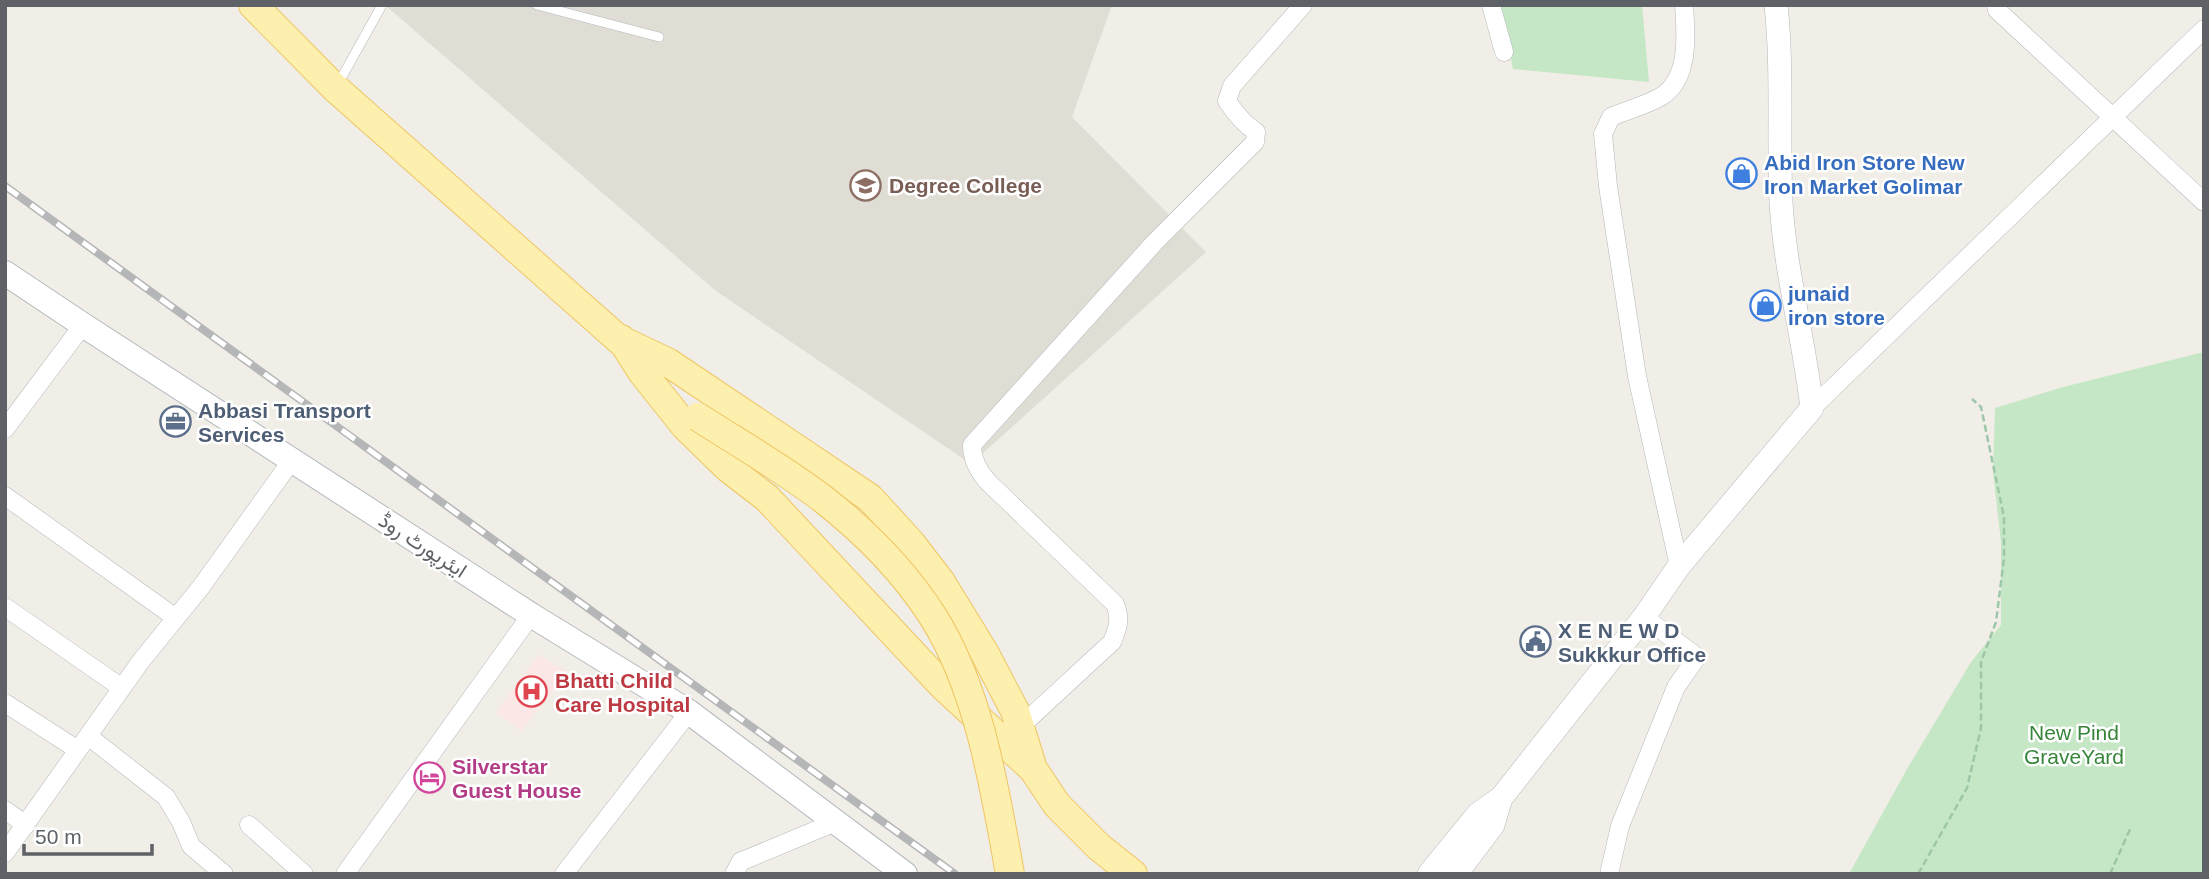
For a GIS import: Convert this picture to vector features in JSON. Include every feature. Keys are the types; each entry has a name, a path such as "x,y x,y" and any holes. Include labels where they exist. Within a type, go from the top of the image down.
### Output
{"main road":[{"path":"253,5 335,88 585,311 621,339 698,417 821,497 858,527 893,562 933,616 953,655 974,709 996,791 1010,874"},
{"name":"ایئرپورٹ روڈ","path":"5,273 531,615 689,712 838,821 905,874"},
{"path":"621,339 680,371 870,498 942,582 984,652 1021,726 1033,769"},
{"path":"621,339 642,373 685,426 728,468 767,498 943,686 1033,769 1057,805 1100,847 1133,874"}],"street":[{"path":"1021,726 1112,642 1119,625 1119,613 1115,604 988,482 980,472 972,445 1155,242 1255,142 1256,132 1247,126 1232,108 1227,101 1227,95 1303,5"},
{"path":"1492,5 1504,52"},
{"path":"1679,566 1637,376 1608,187 1603,134 1611,117 1663,95 1680,76 1686,32 1684,5"},
{"path":"1776,5 1781,100 1782,203 1795,307 1812,408"},
{"path":"1996,5 1997,10 2204,202"},
{"path":"1429,874 1478,814 1501,798 1644,617 1679,566 1812,408 2204,29"},
{"path":"5,429 83,326"},
{"path":"5,853 122,688 201,587 292,460"},
{"path":"5,496 176,618"},
{"path":"5,607 122,688"},
{"path":"345,874 531,615"},
{"path":"1608,874 1620,826 1676,687 1697,657 1644,617"},
{"path":"5,703 83,743 166,797 191,846 224,874"},
{"path":"564,874 689,712"},
{"path":"1456,874 1493,825 1501,798"},
{"path":"5,810 26,825"},
{"path":"740,870 838,821"},
{"path":"249,825 304,874"}],"lane":[{"path":"335,88 382,5"},
{"path":"537,5 659,37"}],"path":[{"path":"1918,874 1967,789 1981,728 1981,662 1996,622 2004,558 2004,516 1981,407 1972,399"},
{"path":"2110,874 2131,827"}],"shaded area":[{"name":"Degree College","path":"385,5 1112,5 1072,117 1206,252 971,464 716,291"},
{"name":"Bhatti Child Care Hospital","path":"538,655 568,672 521,731 496,712"}],"green space":[{"path":"1500,5 1642,5 1649,82 1513,69"},
{"name":"New Pind GraveYard","path":"2204,352 2204,874 1849,874 1907,769 1971,662 2001,625 2001,542 1993,472 1995,408 2063,387"}],"railway":[{"path":"5,186 955,874"}],"place":[{"name":"Abid Iron Store New Iron Market Golimar","path":"1741,174"},
{"name":"Degree College","path":"866,185"},
{"name":"junaid iron store","path":"1765,305"},
{"name":"Abbasi Transport Services","path":"175,422"},
{"name":"X E N E W D Sukkkur Office","path":"1535,642"},
{"name":"Bhatti Child Care Hospital","path":"532,692"},
{"name":"Silverstar Guest House","path":"429,778"}]}
